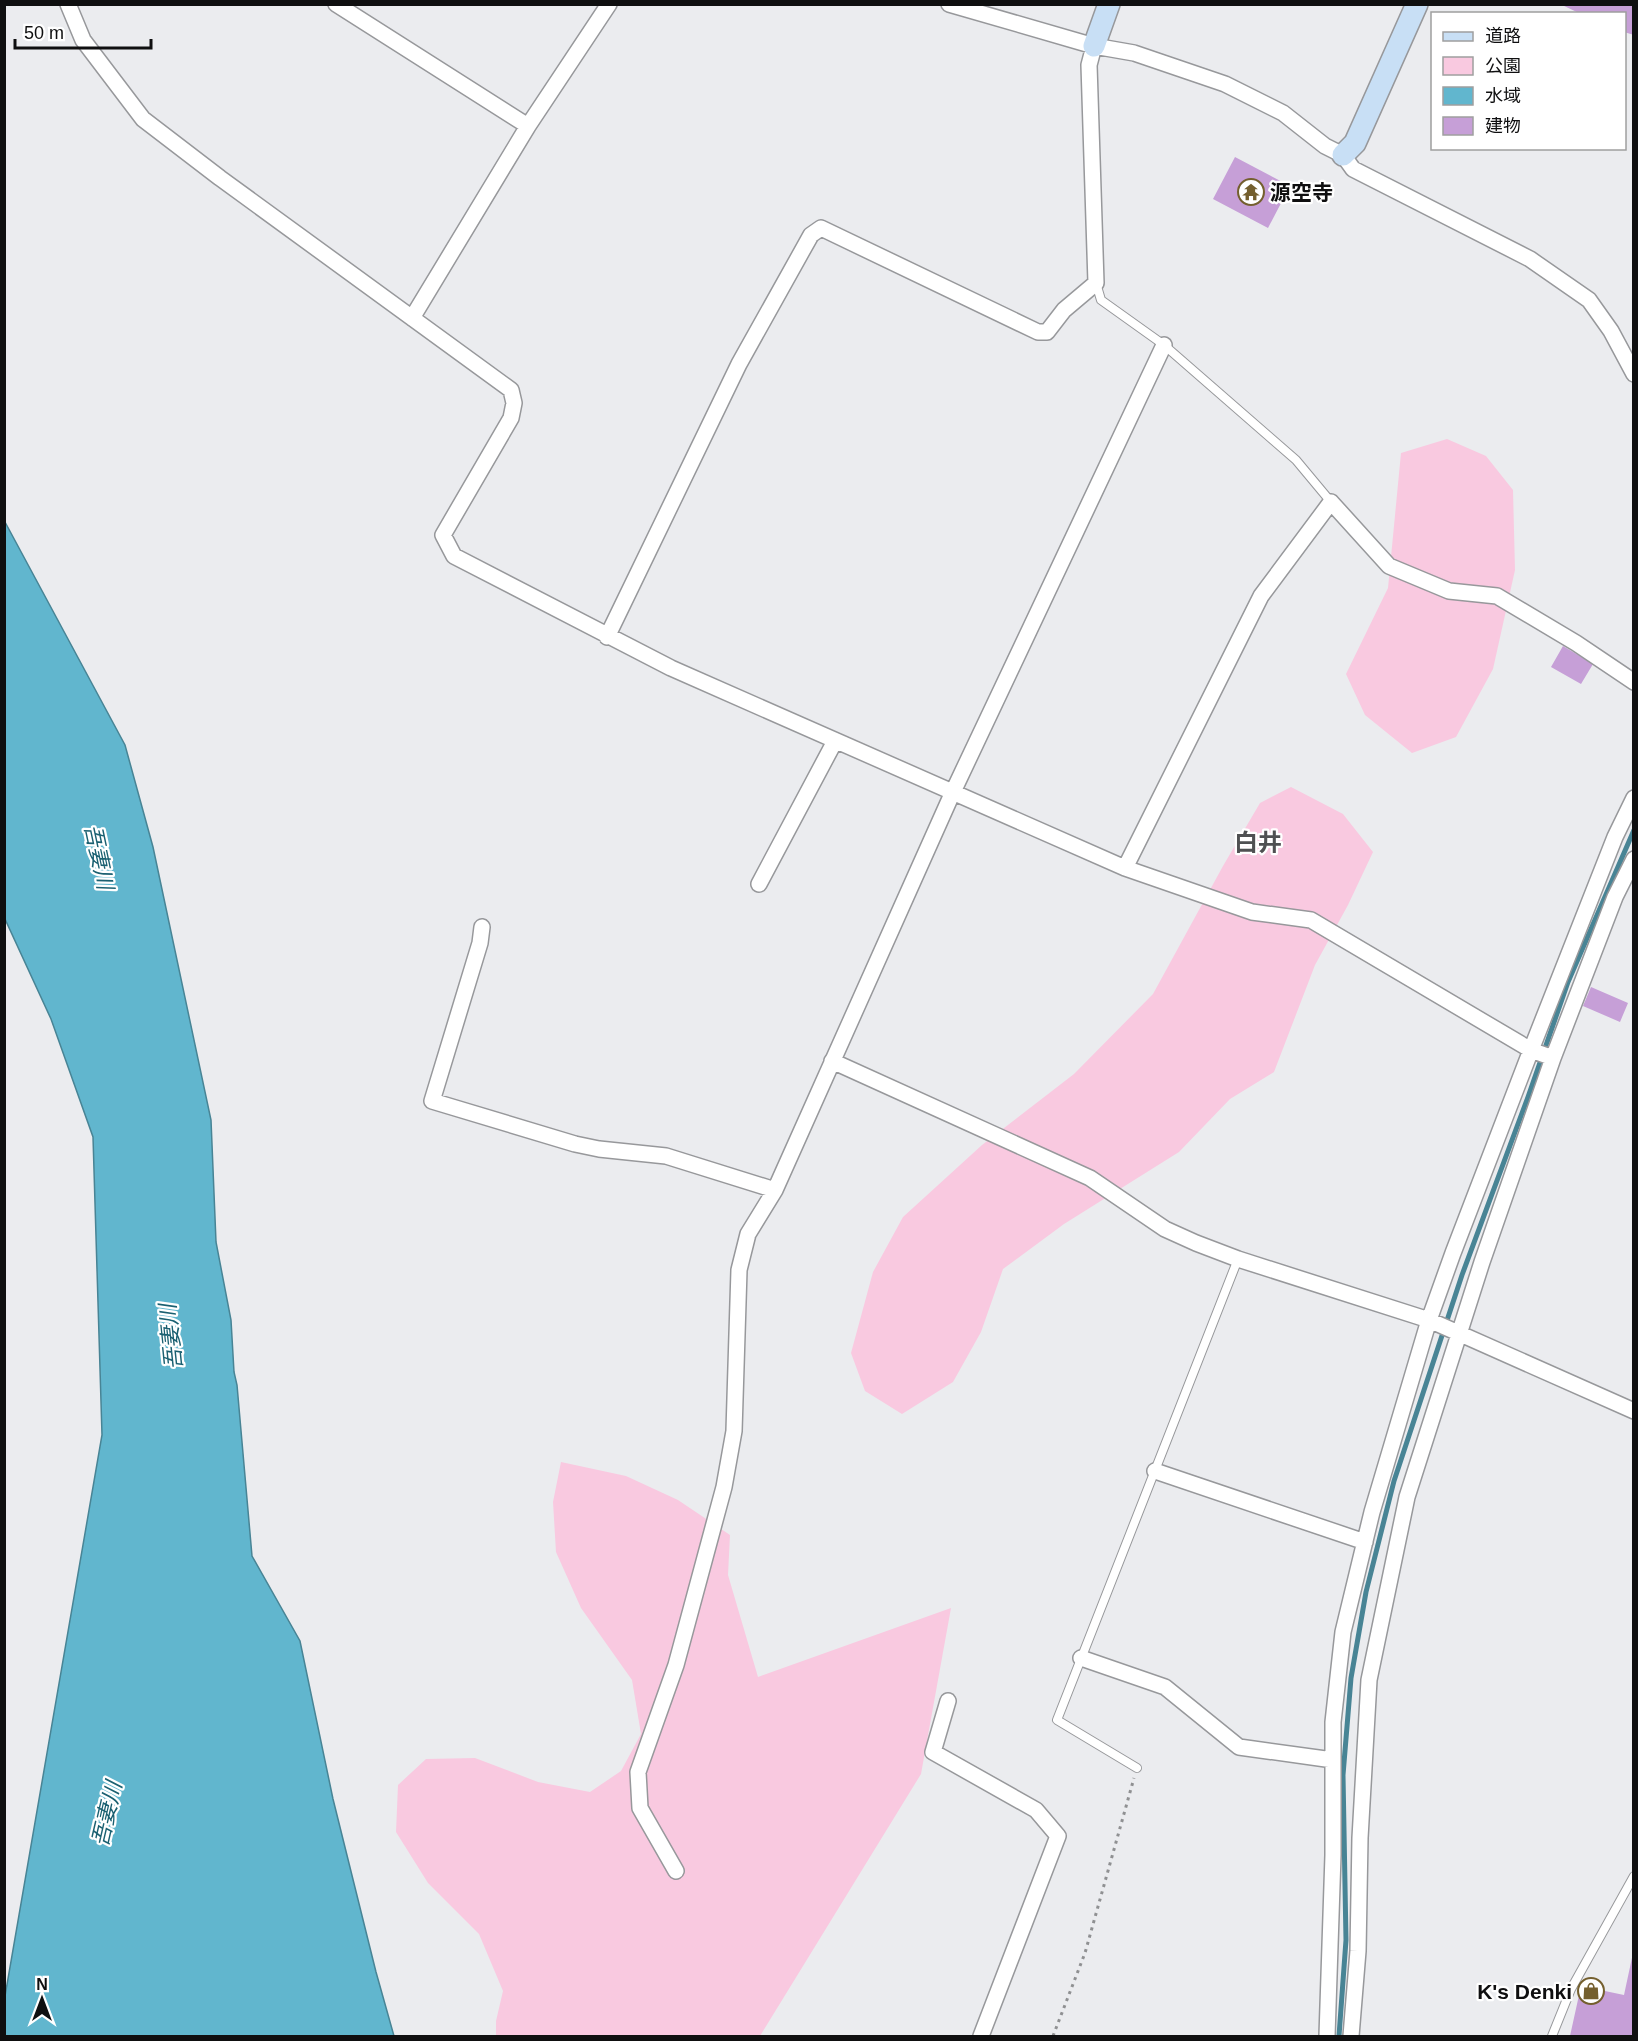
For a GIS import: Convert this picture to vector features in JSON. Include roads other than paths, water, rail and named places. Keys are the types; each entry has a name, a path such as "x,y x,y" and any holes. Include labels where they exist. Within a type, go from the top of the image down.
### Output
{"street":[{"path":"68,4 82,40 143,118 220,178 511,390 514,403 511,418 443,535 454,556 671,668 952,794 1125,868 1252,912 1311,920 1543,1054"},
{"path":"336,4 528,126"},
{"path":"412,318 528,126 609,4"},
{"path":"949,4 1094,46 1134,53 1225,84 1282,113 1325,146 1343,155 1353,169 1530,260 1589,300 1611,331 1634,374"},
{"path":"607,636 739,364 811,235 821,228 1038,332 1047,332 1064,310 1096,283 1089,65 1109,4"},
{"path":"1343,155 1355,143 1417,4"},
{"path":"676,1871 640,1808 638,1772 676,1665 724,1487 734,1431 740,1270 748,1234 775,1190 952,794 1164,345"},
{"path":"1125,868 1261,596 1331,502 1389,566 1449,591 1497,596 1576,643 1634,682"},
{"path":"759,884 835,741"},
{"path":"1351,2037 1344,1951 1344,1837 1333,1760 1333,1722 1343,1632 1365,1542 1543,1054 1611,848 1634,798"},
{"path":"1327,2037 1344,1951 1344,1837 1369,1680 1444,1327 1543,1054 1634,859"},
{"path":"482,927 480,943 432,1101 575,1144 599,1149 666,1156 775,1190"},
{"path":"832,1061 1090,1178 1165,1229 1196,1243 1444,1327 1634,1410"},
{"path":"1155,1472 1365,1542"},
{"path":"1081,1658 1165,1687 1239,1747 1333,1760"},
{"path":"948,1701 933,1752 1036,1810 1058,1836 981,2037"}],"lane":[{"path":"1096,283 1101,300 1164,345 1296,460 1331,502"},
{"path":"1137,1768 1057,1720 1238,1259"},
{"path":"1552,2037 1571,1989 1634,1876"}],"water":[{"name":"吾妻川","path":"5,522 125,745 153,847 211,1120 216,1242 231,1320 252,1556 300,1641 333,1799 394,2036 5,2036 5,1996 102,1435 93,1137 51,1019 5,919"}],"waterway":[{"path":"1339,2036 1346,1940 1343,1775 1351,1678 1366,1592 1394,1481 1462,1275 1568,982 1634,830"}],"place":[{"name":"源空寺","path":"1251,192"},
{"name":"K's Denki","path":"1591,1991"}],"district":[{"name":"白井","path":"1258,842"}]}
